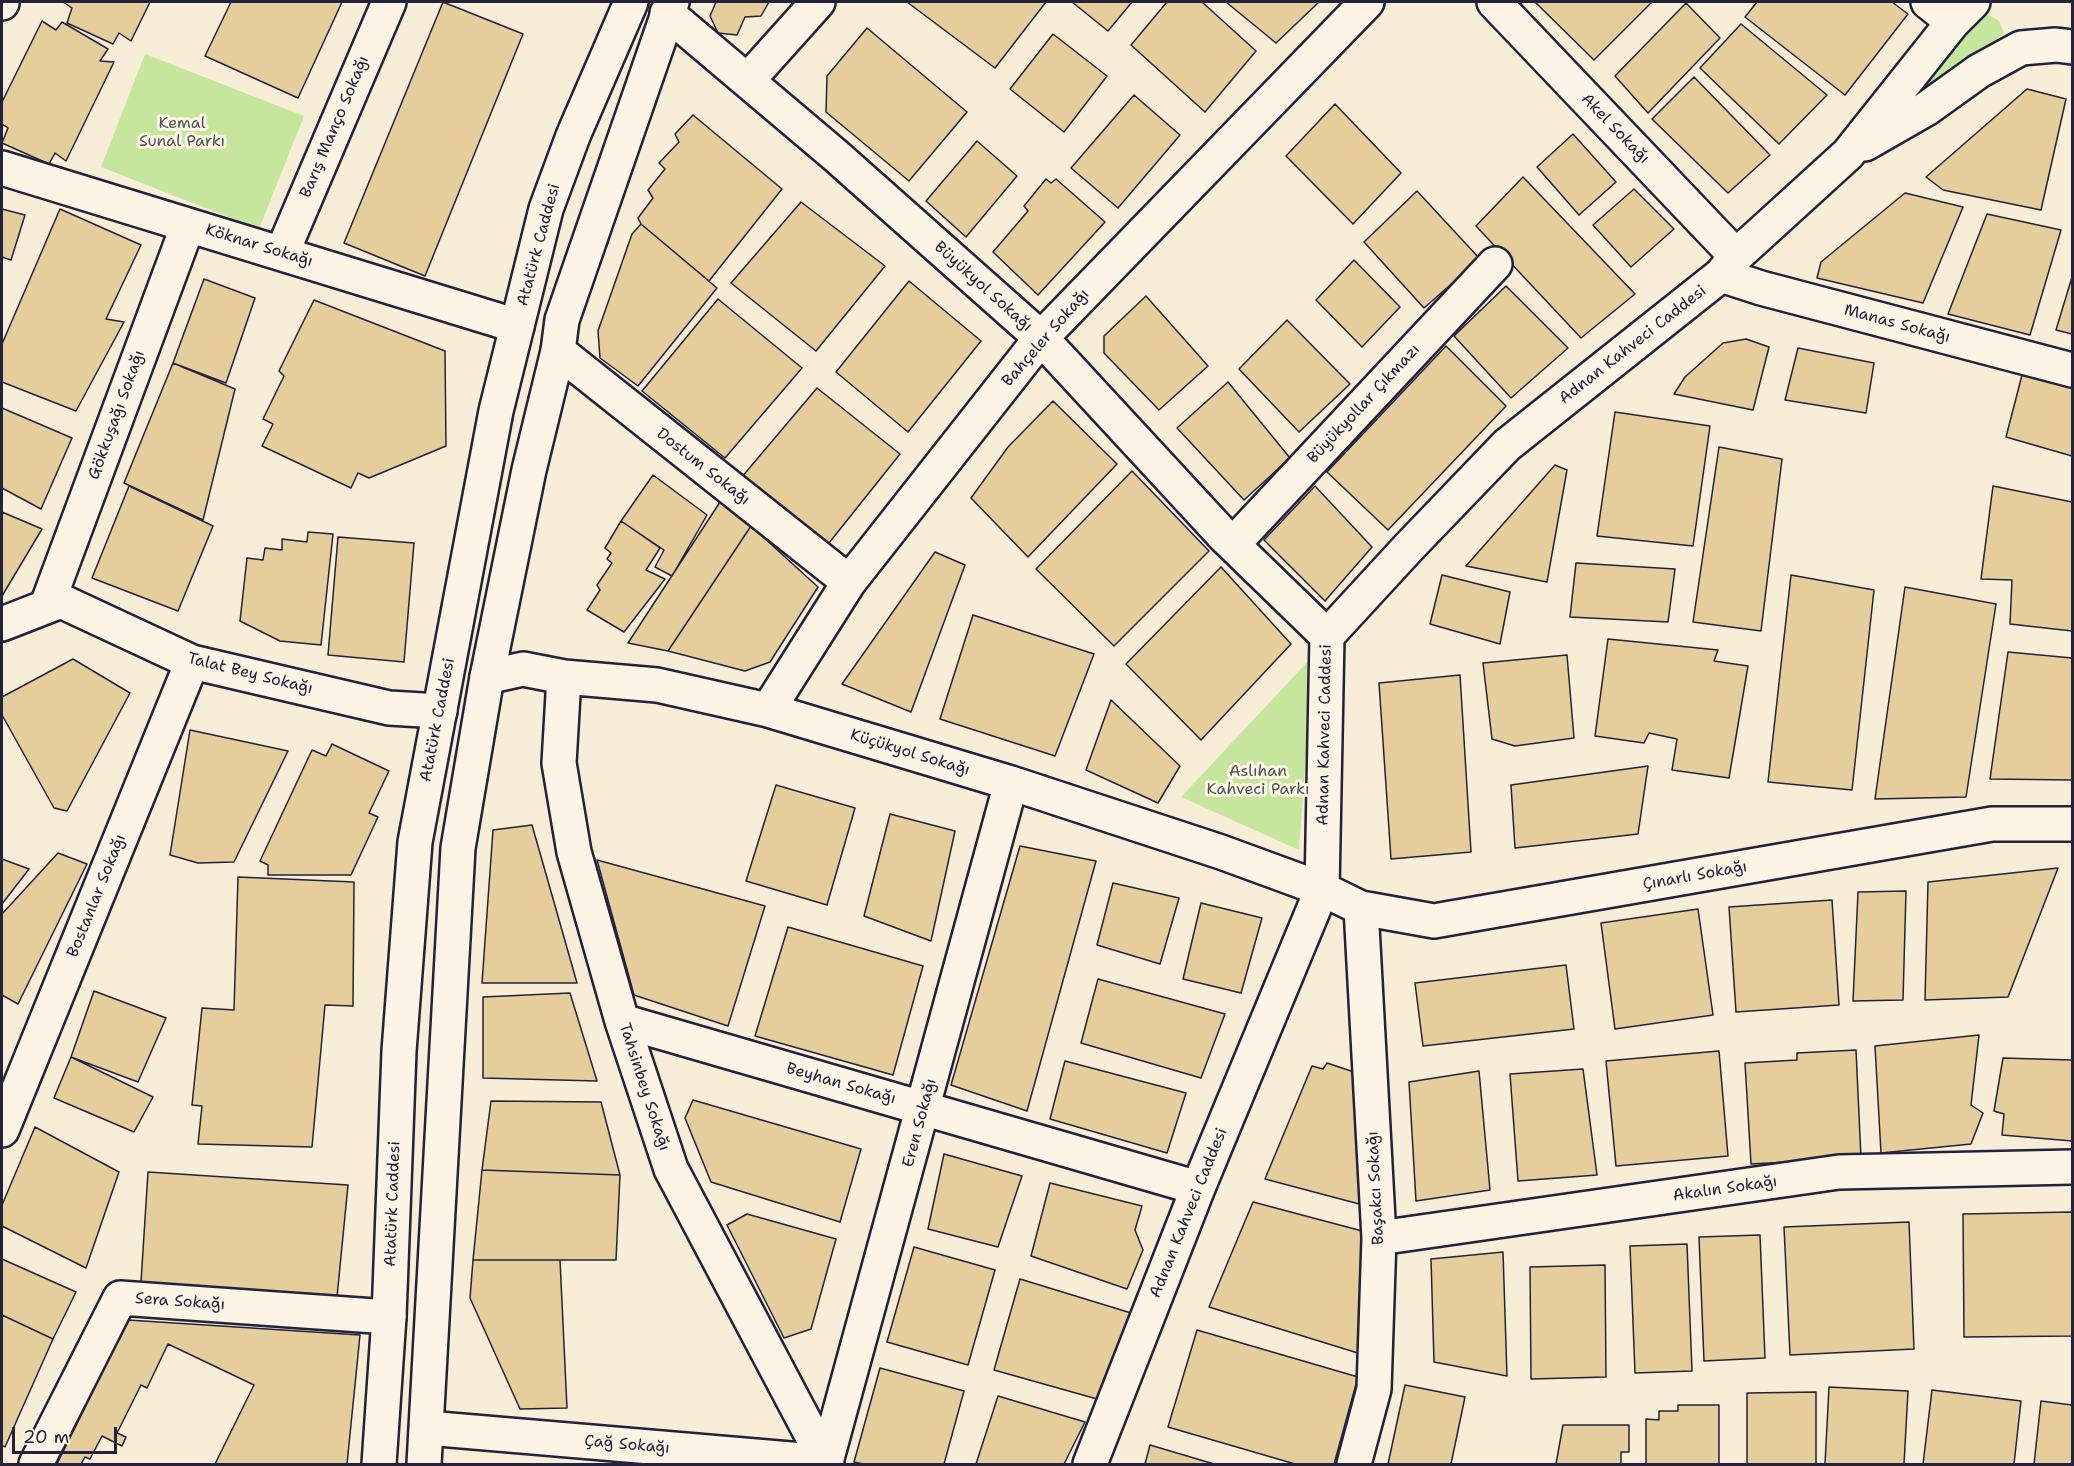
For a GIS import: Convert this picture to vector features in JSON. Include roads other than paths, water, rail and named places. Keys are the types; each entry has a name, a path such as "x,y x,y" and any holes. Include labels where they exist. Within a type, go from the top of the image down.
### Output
{"street":[{"name":"Barış Manço Sokağı","path":"282,253 389,2"},
{"name":"Atatürk Caddesi","path":"379,1464 389,1317 399,1051 415,842 496,411 546,209 573,136 631,2"},
{"path":"748,80 818,2"},
{"name":"Bahçeler Sokağı","path":"768,710 849,582 1041,338 1367,2"},
{"name":"Akel Sokağı","path":"1494,2 1729,266"},
{"path":"1928,2 1963,12"},
{"path":"424,1464 458,848 487,677 529,470 558,351 562,320 670,7"},
{"name":"Büyükyol Sokağı","path":"670,7 748,80 1041,338 1233,544 1327,636"},
{"name":"Adnan Kahveci Caddesi","path":"1090,1464 1198,1188 1322,889 1327,636 1409,546 1507,445 1729,266 1848,154 1963,12"},
{"name":"Adnan Kahveci Caddesi","path":"1848,154 1926,109 1979,71 2021,48 2056,45 2073,47"},
{"name":"Köknar Sokağı","path":"2,168 517,326"},
{"name":"Gökkuşağı Sokağı","path":"47,605 188,225"},
{"name":"Büyükyollar Çıkmazı","path":"1233,544 1495,264"},
{"name":"Manas Sokağı","path":"1729,266 1761,288 2073,370"},
{"name":"Dostum Sokağı","path":"558,351 849,582"},
{"name":"Talat Bey Sokağı","path":"2,624 61,601 192,662 389,708 440,711"},
{"name":"Bostanlar Sokağı","path":"2,1130 192,662"},
{"name":"Küçükyol Sokağı","path":"487,677 523,669 564,677 657,685 768,710 1011,783 1221,852 1322,889"},
{"path":"440,711 487,677"},
{"name":"Tahsinbey Sokağı","path":"564,677 559,763 574,852 622,1021 671,1169 827,1463"},
{"name":"Eren Sokağı","path":"827,1463 1011,783"},
{"name":"Çınarlı Sokağı","path":"1322,889 1361,908 1434,921 1992,825 2073,824"},
{"name":"Başakcı Sokağı","path":"1354,1464 1374,1389 1379,1238 1361,908"},
{"name":"Beyhan Sokağı","path":"622,1021 1198,1188"},
{"name":"Akalın Sokağı","path":"1379,1238 1839,1172 2073,1167"},
{"name":"Sera Sokağı","path":"36,1464 120,1298 389,1317"},
{"name":"Çağ Sokağı","path":"427,1428 827,1463"}],"park label":[{"name":"Kemal Sunal Parkı","path":"182,133"},
{"name":"Aslıhan Kahveci Parkı","path":"1258,781"}]}
